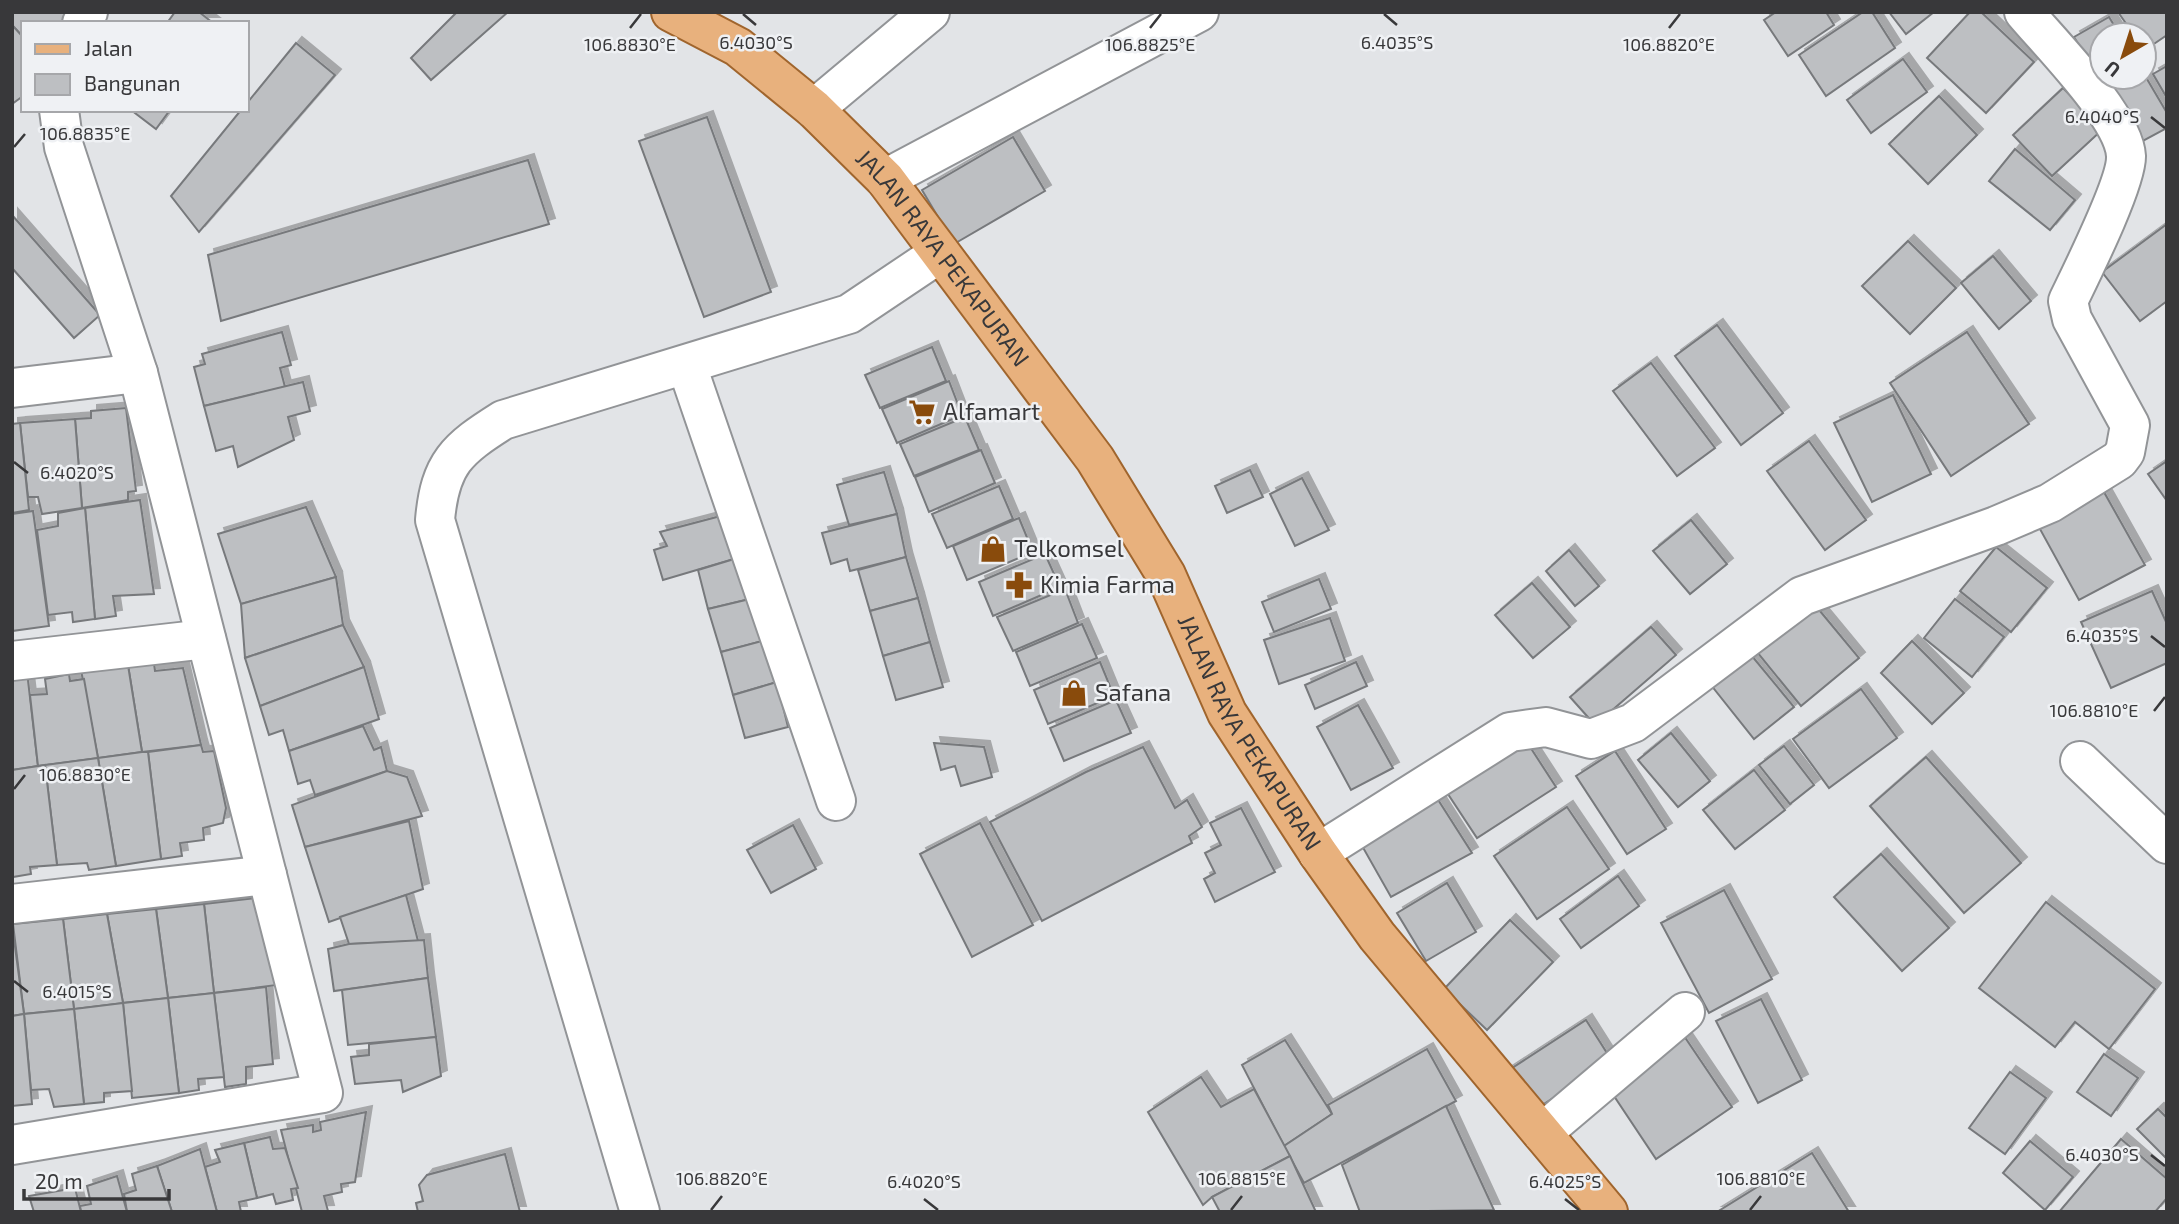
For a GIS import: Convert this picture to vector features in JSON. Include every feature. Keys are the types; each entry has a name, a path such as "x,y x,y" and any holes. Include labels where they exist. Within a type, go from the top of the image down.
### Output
{"main road":[{"name":"JALAN RAYA PEKAPURAN","path":"671,12 738,47 814,109 885,179 1095,459 1166,575 1227,713 1318,853 1377,936 1608,1212"}],"street":[{"path":"814,109 930,12"},
{"path":"885,179 1199,12"},
{"path":"1318,853 1510,732 1546,727 1591,739 1633,723 1802,596 1996,526 2050,503 2119,460 2125,452 2130,425 2072,319 2068,301 2113,200 2126,156 2109,111 2024,12"},
{"path":"12,1144 323,1093 138,373 64,147 59,112"},
{"path":"640,1212 435,520 438,487 464,445 503,420 687,366 849,314 940,253"},
{"path":"687,366 836,801"},
{"path":"12,388 138,373"},
{"path":"12,661 206,639"},
{"path":"2080,761 2166,843"},
{"path":"12,904 267,875"},
{"path":"1542,1133 1685,1012"}],"building":[{"path":"12,12 73,12 70,21 21,21 21,35 12,25"},
{"path":"175,12 199,12 210,21 168,21"},
{"path":"457,12 508,12 431,80 411,58"},
{"path":"1776,12 1826,12 1834,25 1788,56 1764,20"},
{"path":"1863,12 1872,12 1895,48 1826,96 1799,55"},
{"path":"1889,12 1934,12 1906,34"},
{"path":"1970,12 1981,12 2034,62 1986,113 1927,58"},
{"path":"2118,12 2167,12 2167,35 2158,41 2158,21 2124,21"},
{"path":"12,25 21,35 21,97 12,104"},
{"path":"2088,29 2088,60 2074,37"},
{"path":"296,43 335,75 199,232 171,196 239,112 248,112 248,102"},
{"path":"1903,59 1927,92 1871,133 1847,100"},
{"path":"2167,66 2167,98 2158,83 2158,71"},
{"path":"2063,88 2103,129 2052,176 2013,135"},
{"path":"2111,91 2154,91 2167,113 2167,128 2141,142"},
{"path":"1939,96 1977,135 1928,184 1889,144"},
{"path":"134,112 169,112 156,129"},
{"path":"707,117 771,292 704,317 639,141"},
{"path":"1013,137 1045,191 954,244 922,190"},
{"path":"2015,149 2075,200 2050,230 1989,181"},
{"path":"528,160 549,224 221,321 208,255"},
{"path":"12,215 100,315 74,338 12,268"},
{"path":"2167,224 2167,301 2140,321 2102,272"},
{"path":"1908,241 1956,288 1910,334 1862,286"},
{"path":"1993,256 2031,301 1999,329 1961,283"},
{"path":"1717,325 1783,413 1741,445 1675,356"},
{"path":"282,332 291,365 280,368 285,387 204,406 194,367 205,364 202,354"},
{"path":"1967,332 2029,424 1951,476 1890,383"},
{"path":"932,347 946,381 880,408 865,375"},
{"path":"1651,363 1715,448 1677,476 1613,391"},
{"name":"Alfamart","path":"949,381 962,415 897,443 882,409"},
{"path":"303,382 310,411 288,417 294,440 238,467 233,446 216,451 204,406"},
{"path":"1893,395 1931,474 1872,502 1834,423"},
{"path":"126,408 136,491 128,492 128,500 82,508 75,419 91,418 91,411"},
{"path":"965,417 979,450 914,476 900,444"},
{"path":"75,419 82,508 42,514 38,497 28,497 20,423"},
{"path":"20,423 29,510 12,513 12,424"},
{"path":"1809,441 1866,520 1825,550 1767,471"},
{"path":"981,450 995,483 929,512 915,477"},
{"path":"2167,461 2167,501 2148,474"},
{"path":"1250,470 1263,497 1227,513 1215,486"},
{"path":"884,472 897,514 849,525 837,485"},
{"path":"1302,478 1329,530 1295,546 1270,494"},
{"path":"2100,485 2145,565 2079,600 2035,520"},
{"path":"999,486 1013,519 947,548 932,514"},
{"path":"140,500 154,594 113,596 116,616 95,619 85,508"},
{"path":"306,507 336,577 241,604 218,534"},
{"path":"85,508 95,619 73,622 72,612 48,615 37,530 58,526 58,513"},
{"path":"33,511 49,626 12,631 12,514"},
{"path":"732,513 744,556 663,580 654,550 667,546 660,532"},
{"path":"897,514 906,557 850,571 847,559 831,564 822,533"},
{"name":"Telkomsel","path":"1019,518 1033,552 967,580 953,546"},
{"path":"1691,520 1727,564 1690,594 1653,551"},
{"path":"1996,547 2047,588 2011,632 1960,591"},
{"path":"1569,550 1599,586 1575,606 1546,571"},
{"name":"Kimia Farma","path":"1045,554 1060,587 993,616 979,582"},
{"path":"744,556 754,598 708,609 698,570"},
{"path":"906,557 918,598 870,611 858,570"},
{"path":"336,577 343,625 245,658 241,604"},
{"path":"1319,579 1331,609 1274,632 1262,602"},
{"path":"1532,583 1570,627 1533,658 1495,615"},
{"path":"1065,589 1078,623 1013,651 997,617"},
{"path":"2152,591 2167,624 2167,663 2111,688 2081,622"},
{"path":"754,598 766,640 721,652 708,609"},
{"path":"918,598 930,642 883,656 870,611"},
{"path":"1955,599 2004,637 1972,677 1924,638"},
{"path":"1815,605 1859,658 1801,706 1757,652"},
{"path":"1330,618 1345,661 1279,684 1264,640"},
{"path":"1082,624 1097,658 1030,686 1016,652"},
{"path":"343,625 364,667 260,706 245,658"},
{"path":"1651,627 1676,655 1595,725 1570,697"},
{"path":"766,640 777,682 733,695 721,652"},
{"path":"1912,641 1964,693 1932,724 1881,673"},
{"path":"930,642 943,687 896,700 883,656"},
{"path":"1742,644 1794,707 1754,739 1703,675"},
{"path":"153,656 155,671 183,668 201,745 142,752 127,659"},
{"path":"127,659 142,752 98,758 80,665"},
{"name":"Safana","path":"1100,662 1114,696 1048,724 1034,690"},
{"path":"1356,662 1367,686 1315,709 1305,685"},
{"path":"364,667 379,719 289,751 283,730 269,735 260,706"},
{"path":"27,672 38,766 12,770 12,674"},
{"path":"69,674 70,681 84,679 98,758 38,766 30,695 47,694 45,679"},
{"path":"777,682 788,727 745,738 733,695"},
{"path":"1861,689 1897,738 1829,788 1793,739"},
{"path":"1116,700 1131,733 1064,761 1050,728"},
{"path":"1358,705 1393,768 1351,790 1317,727"},
{"path":"363,726 374,750 381,747 387,771 315,795 310,780 298,784 289,751"},
{"path":"1521,733 1556,787 1477,838 1442,785"},
{"path":"1671,733 1710,781 1678,807 1638,760"},
{"path":"934,743 984,747 992,777 961,786 955,766 941,770"},
{"path":"201,745 203,752 214,751 226,808 223,823 203,828 204,840 180,843 182,856 161,859 148,752"},
{"path":"1784,746 1814,785 1790,804 1759,765"},
{"path":"1143,747 1175,808 1187,800 1202,827 1189,836 1192,843 1042,921 990,822 1086,772"},
{"path":"1615,751 1666,829 1627,854 1576,776"},
{"path":"148,752 161,859 116,866 98,758"},
{"path":"1926,757 2021,863 1964,913 1870,806"},
{"path":"98,758 116,866 89,870 87,863 57,865 45,765"},
{"path":"45,765 57,865 30,867 31,874 13,877 12,770"},
{"path":"1754,770 1785,810 1735,849 1703,810"},
{"path":"387,771 407,777 422,816 305,847 292,805"},
{"path":"1435,795 1472,853 1391,897 1357,837"},
{"path":"1567,807 1609,869 1537,919 1494,856"},
{"path":"1241,808 1275,872 1215,902 1204,879 1215,873 1205,853 1221,845 1210,823"},
{"path":"409,821 423,889 329,922 305,847"},
{"path":"980,823 1033,925 972,957 920,854"},
{"path":"793,825 816,869 771,893 747,850"},
{"path":"1881,854 1949,928 1902,971 1834,897"},
{"path":"1618,876 1639,906 1581,948 1560,919"},
{"path":"1447,883 1476,932 1426,961 1397,913"},
{"path":"1724,890 1772,979 1709,1013 1661,923"},
{"path":"406,895 418,941 349,944 340,917"},
{"path":"264,897 277,985 214,993 204,904"},
{"path":"2046,902 2155,989 2109,1049 2075,1022 2055,1047 1979,988"},
{"path":"204,904 214,993 168,998 156,909"},
{"path":"156,909 168,998 123,1003 107,914"},
{"path":"107,914 123,1003 74,1009 63,919"},
{"path":"63,919 74,1009 24,1014 13,924"},
{"path":"1510,920 1553,962 1487,1030 1444,989"},
{"path":"12,924 24,1014 12,1016"},
{"path":"424,940 428,978 334,991 328,949 349,944"},
{"path":"428,978 436,1037 348,1045 342,990"},
{"path":"266,987 273,1064 246,1067 246,1084 225,1087 214,993"},
{"path":"214,993 224,1077 198,1079 199,1090 179,1093 168,998"},
{"path":"168,998 179,1093 132,1098 123,1003"},
{"path":"1761,999 1802,1080 1758,1103 1716,1021"},
{"path":"123,1003 132,1091 104,1093 104,1102 84,1104 74,1009"},
{"path":"74,1009 84,1104 54,1107 49,1089 31,1090 24,1014"},
{"path":"24,1014 32,1104 12,1106 12,1016"},
{"path":"1586,1020 1612,1061 1531,1112 1506,1072"},
{"path":"1682,1033 1732,1107 1656,1159 1606,1084"},
{"path":"436,1037 441,1076 403,1092 401,1080 355,1084 351,1057 369,1055 369,1044"},
{"path":"1285,1040 1332,1114 1284,1146 1242,1065"},
{"path":"1427,1049 1456,1101 1304,1183 1284,1146 1332,1114 1328,1105"},
{"path":"2104,1054 2138,1078 2111,1116 2077,1092"},
{"path":"2010,1072 2046,1098 2005,1154 1969,1128"},
{"path":"1201,1077 1221,1107 1254,1089 1290,1156 1212,1197 1203,1205 1148,1112"},
{"path":"1446,1106 1494,1210 1360,1212 1342,1165"},
{"path":"2158,1109 2167,1118 2167,1159 2137,1129"},
{"path":"366,1112 355,1182 341,1184 342,1192 324,1196 328,1211 302,1212 281,1130 313,1125 313,1132 321,1130 320,1122"},
{"path":"270,1137 273,1149 285,1148 298,1188 291,1189 293,1200 276,1204 273,1194 257,1198 244,1143"},
{"path":"2121,1139 2167,1179 2167,1198 2155,1212 2059,1212"},
{"path":"2030,1141 2073,1177 2045,1210 2003,1173"},
{"path":"244,1143 257,1198 239,1202 241,1212 217,1212 205,1167 220,1162 215,1150"},
{"path":"200,1149 217,1212 172,1212 157,1166"},
{"path":"1812,1153 1849,1212 1717,1212"},
{"path":"505,1154 520,1212 418,1212 416,1203 423,1201 419,1185 427,1175"},
{"path":"1290,1156 1316,1212 1220,1212 1212,1197"},
{"path":"157,1166 172,1212 127,1212 124,1194 136,1190 132,1174"},
{"path":"117,1176 127,1212 81,1212 80,1206 91,1204 87,1186"},
{"path":"75,1188 81,1212 34,1212 29,1196"}],"place":[{"name":"Alfamart","path":"922,412"},
{"name":"Telkomsel","path":"993,549"},
{"name":"Kimia Farma","path":"1019,585"},
{"name":"Safana","path":"1074,693"}]}
